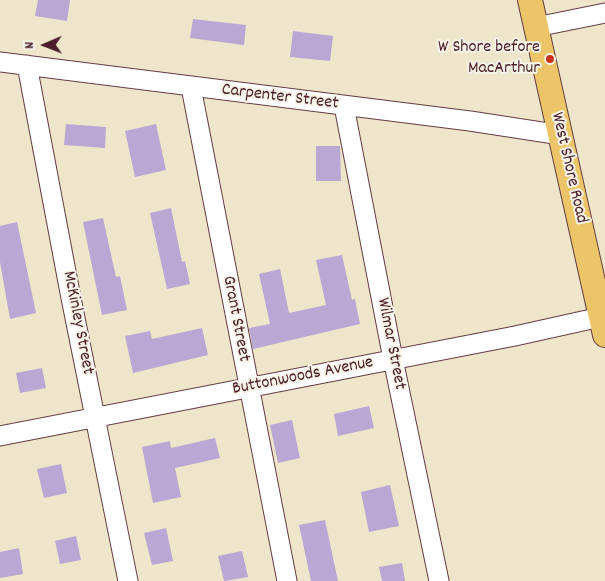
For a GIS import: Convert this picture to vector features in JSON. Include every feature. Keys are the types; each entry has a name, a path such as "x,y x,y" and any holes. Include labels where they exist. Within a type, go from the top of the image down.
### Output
{"main road":[{"name":"West Shore Road","path":"530,0 604,323"}],"street":[{"path":"536,27 605,13"},
{"name":"Carpenter Street","path":"0,62 470,121 560,136"},
{"name":"McKinley Street","path":"27,65 128,581"},
{"name":"Grant Street","path":"191,87 287,581"},
{"name":"Wilmar Street","path":"344,106 393,359 439,581"},
{"name":"Buttonwoods Avenue","path":"0,436 515,336 604,323"}],"building":[{"path":"38,0 70,0 67,21 35,16"},
{"path":"193,19 246,25 244,45 190,38"},
{"path":"293,31 333,36 330,61 290,57"},
{"path":"66,124 106,127 105,148 64,145"},
{"path":"156,124 166,170 135,177 125,131"},
{"path":"316,146 340,146 341,181 316,181"},
{"path":"171,208 182,262 185,261 190,284 167,289 150,213"},
{"path":"103,218 116,277 120,276 127,310 102,315 83,222"},
{"path":"17,222 36,313 10,319 0,262 0,226"},
{"path":"342,255 352,300 355,299 360,324 253,349 249,328 270,324 259,274 280,269 289,313 326,305 316,260"},
{"path":"202,328 208,355 133,373 125,336 150,331 152,339"},
{"path":"42,368 46,388 20,393 16,373"},
{"path":"369,406 374,428 338,436 334,414"},
{"path":"292,420 300,458 278,463 270,425"},
{"path":"215,438 220,458 175,468 181,497 153,503 142,447 170,441 171,448"},
{"path":"61,464 67,493 44,498 37,469"},
{"path":"390,485 399,526 369,532 361,492"},
{"path":"325,520 338,581 311,581 299,525"},
{"path":"166,528 173,561 152,565 144,533"},
{"path":"76,536 81,560 60,564 55,541"},
{"path":"19,548 23,574 0,578 0,552"},
{"path":"242,551 248,577 224,581 218,556"},
{"path":"402,563 405,581 382,581 379,567"}],"place":[{"name":"W Shore before MacArthur","path":"550,59"}]}
